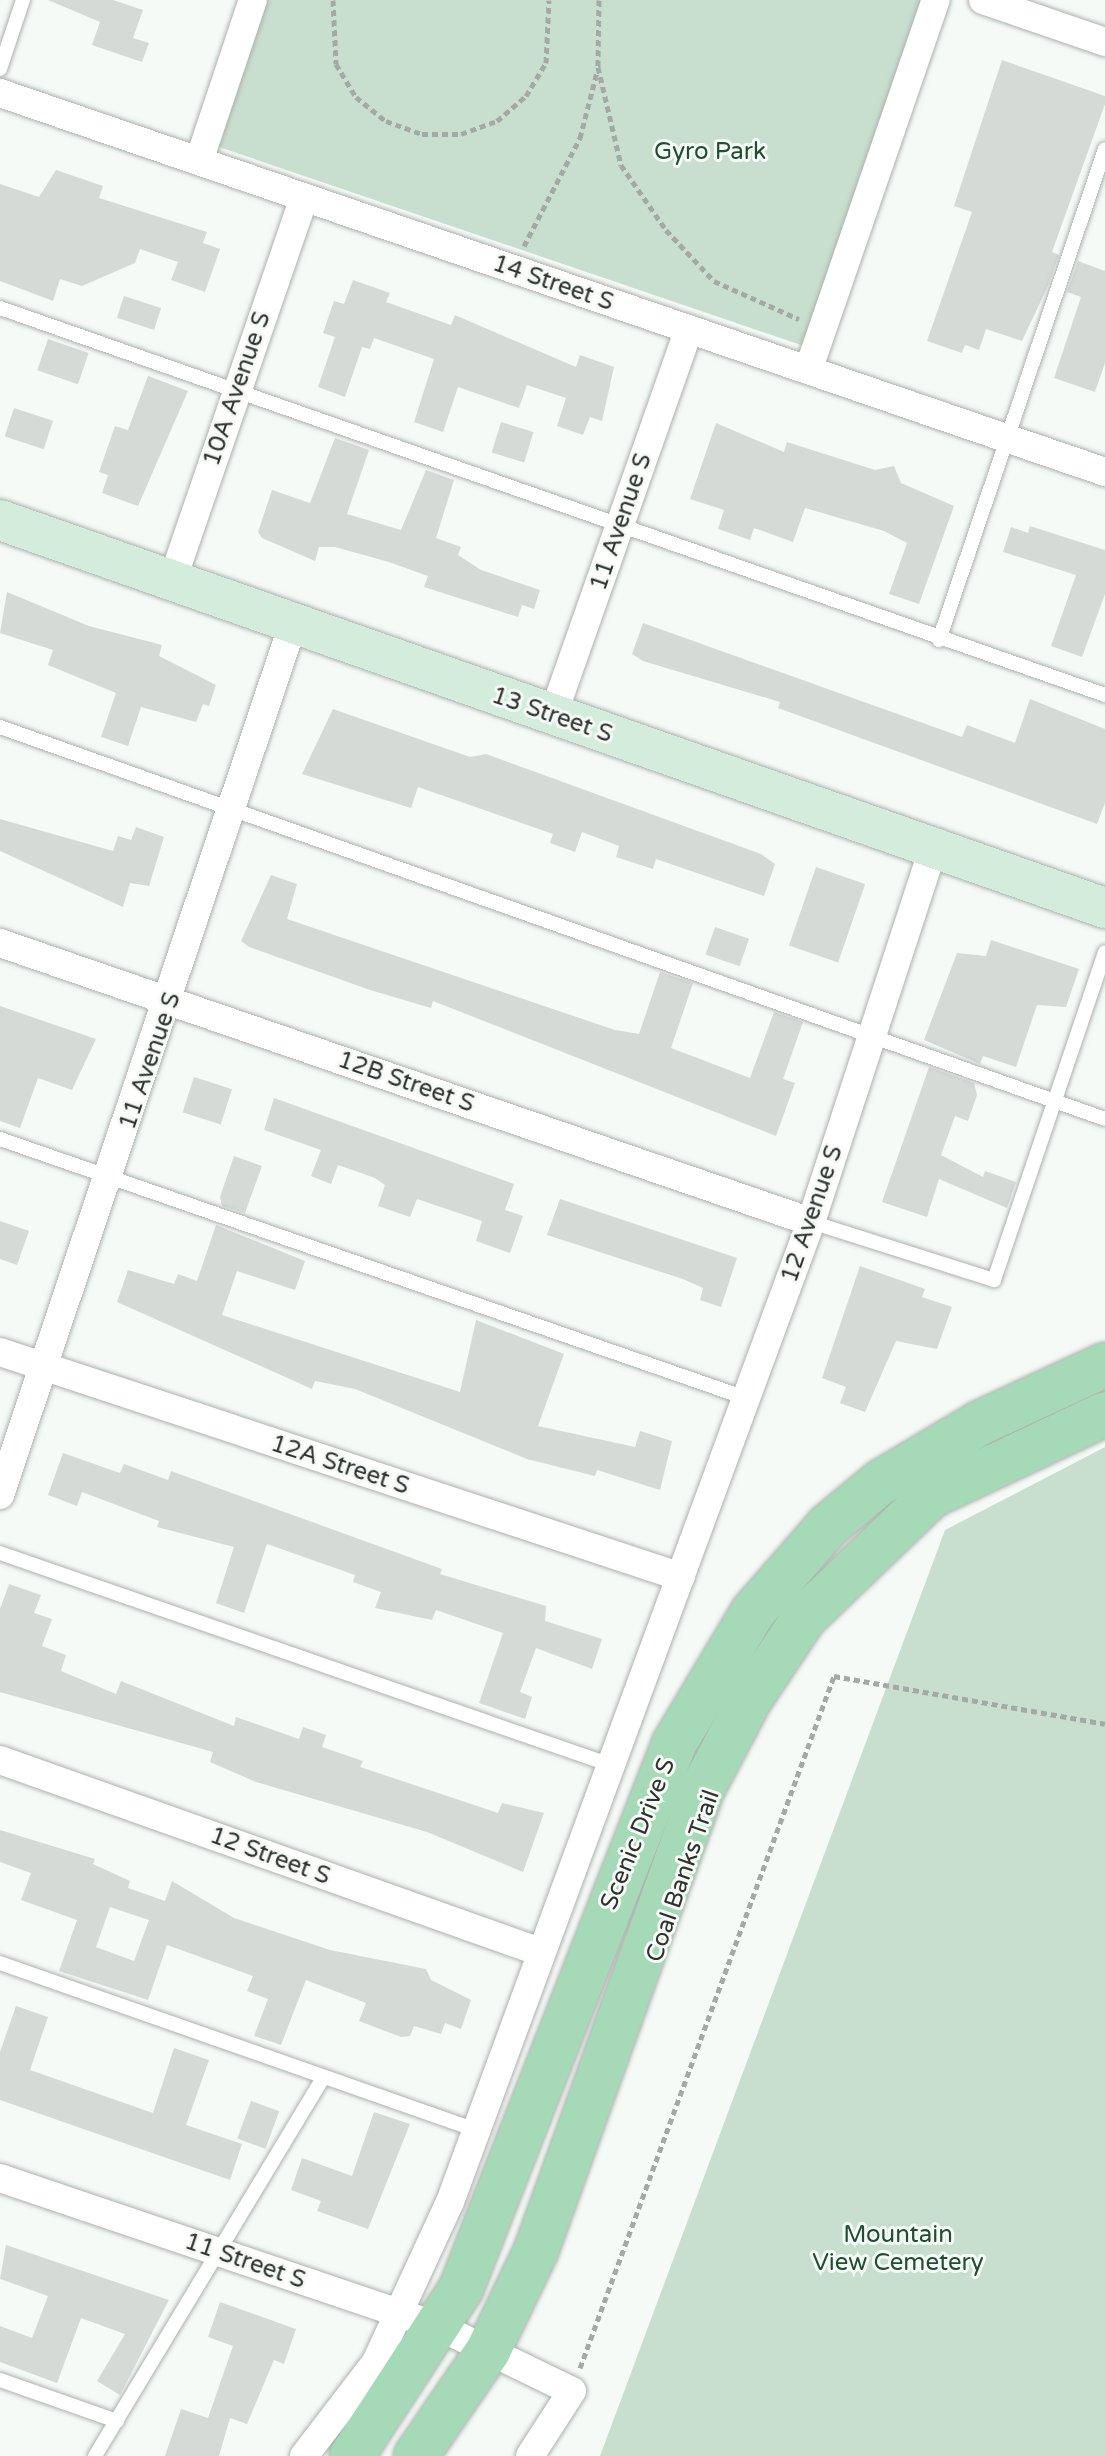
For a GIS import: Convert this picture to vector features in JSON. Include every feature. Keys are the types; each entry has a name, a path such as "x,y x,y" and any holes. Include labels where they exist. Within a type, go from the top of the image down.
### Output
{"main road":[{"name":"Scenic Drive S","path":"352,2456 423,2321 674,1744 753,1612 829,1525 881,1482 1018,1403 1105,1365"},
{"name":"Scenic Drive S","path":"416,2456 488,2351 541,2236 703,1788 750,1699 804,1618 931,1496 1105,1414"}],"street":[{"path":"199,161 253,0"},
{"path":"809,368 936,0"},
{"path":"983,0 1105,42"},
{"name":"14 Street S","path":"0,93 1105,472"},
{"name":"10A Avenue S","path":"172,581 304,198"},
{"name":"11 Avenue S","path":"553,715 689,329"},
{"name":"13 Street S","path":"0,520 1105,908"},
{"name":"11 Avenue S","path":"0,1495 171,1002 293,624"},
{"name":"12 Avenue S","path":"681,1577 811,1222 933,849"},
{"name":"12B Street S","path":"0,943 811,1222"},
{"name":"12A Street S","path":"0,1352 681,1577"},
{"name":"Scenic Drive S","path":"304,2456 423,2321 476,2130 608,1764 681,1577"},
{"name":"12 Street S","path":"0,1760 540,1952"},
{"name":"11 Street S","path":"0,2178 423,2321 572,2391"},
{"path":"530,2456 572,2391"}],"lane":[{"path":"0,69 23,0"},
{"path":"939,640 1105,149"},
{"path":"0,308 619,529 1105,695"},
{"path":"0,727 873,1033 1105,1119"},
{"path":"811,1222 994,1280 1105,952"},
{"path":"0,1139 746,1398"},
{"path":"0,1553 608,1764"},
{"path":"0,1963 476,2130"},
{"path":"95,2456 324,2077"},
{"path":"0,2380 117,2421"}],"path":[{"path":"333,0 336,64 356,97 386,121 422,134 461,134 497,121 526,96 546,63 549,0"},
{"path":"514,270 580,138 598,67 599,0"},
{"path":"598,67 621,165 666,230 714,281 799,320 804,305"},
{"path":"572,2391 834,1676 1105,1724"}],"green space":[{"name":"Gyro Park","path":"265,0 924,0 804,346 216,146"},
{"name":"Mountain View Cemetery","path":"1105,1447 1105,2456 600,2456 945,1530"}],"building":[{"path":"48,0 113,0 143,10 133,38 149,43 142,62 92,45 100,22"},
{"path":"1002,60 1105,96 1105,104 1052,252 1059,255 1022,341 986,329 979,350 965,345 962,353 927,341 972,212 954,206"},
{"path":"56,170 103,186 99,198 207,232 203,243 220,249 205,292 171,280 178,262 140,249 135,263 82,286 60,279 53,301 0,281 0,184 39,197"},
{"path":"1078,261 1105,271 1105,363 1095,392 1054,378 1081,297 1067,292"},
{"path":"353,280 390,293 386,302 451,325 455,315 576,367 580,355 614,367 602,421 590,417 583,435 557,426 566,398 527,385 519,408 458,387 443,432 414,422 434,359 374,338 370,349 362,347 345,397 318,387 335,337 323,333 334,301 344,304"},
{"path":"124,296 161,308 154,330 117,318"},
{"path":"48,339 89,353 78,384 37,370"},
{"path":"148,376 188,391 138,506 102,493 108,475 99,472 115,426 128,430"},
{"path":"14,408 53,421 44,449 5,437"},
{"path":"501,422 534,432 524,463 492,453"},
{"path":"716,423 784,452 787,442 875,470 894,466 901,483 954,506 919,604 889,594 907,543 884,531 805,508 793,542 754,528 750,540 718,529 724,510 690,499"},
{"path":"335,438 369,450 347,514 401,530 426,470 454,480 436,538 461,547 458,555 481,570 540,590 534,609 522,605 518,617 424,587 428,576 389,562 335,547 319,547 315,561 262,538 258,532 272,490 310,503"},
{"path":"1030,526 1105,550 1105,594 1082,657 1051,646 1076,575 1003,552 1011,527 1028,533"},
{"path":"7,592 89,626 162,645 159,656 216,685 209,706 203,704 196,722 141,707 128,746 101,737 116,693 48,665 53,650 0,633"},
{"path":"643,623 962,737 967,725 1015,743 1030,699 1105,729 1105,803 1097,824 778,708 780,702 643,661 632,654"},
{"path":"333,709 470,757 486,754 761,854 775,864 764,896 656,859 653,869 616,857 619,846 582,832 575,852 550,843 553,834 418,787 411,808 302,774"},
{"path":"0,819 113,851 118,836 131,840 136,827 164,837 149,886 130,883 123,907 0,851"},
{"path":"816,867 865,884 838,962 789,945"},
{"path":"271,875 297,884 287,919 615,1030 639,1034 660,972 693,983 671,1048 750,1078 774,1012 803,1022 783,1079 795,1083 776,1136 433,1001 431,1008 249,947 241,941"},
{"path":"715,927 749,939 740,966 706,954"},
{"path":"991,940 1079,969 1066,1007 1037,1005 1016,1067 983,1056 980,1064 924,1040 957,953 986,956"},
{"path":"0,1006 96,1039 72,1090 38,1078 20,1128 0,1121"},
{"path":"929,1067 974,1083 977,1095 968,1121 955,1116 941,1155 983,1177 985,1171 1016,1182 1007,1208 939,1179 927,1217 882,1202"},
{"path":"194,1077 232,1089 221,1125 183,1112"},
{"path":"274,1098 514,1184 505,1210 523,1216 510,1253 476,1241 482,1221 417,1199 410,1217 378,1206 385,1185 375,1178 338,1165 331,1184 311,1176 321,1150 264,1130"},
{"path":"234,1156 262,1166 245,1213 222,1206 220,1197"},
{"path":"560,1199 737,1258 721,1307 700,1300 703,1288 683,1279 547,1235"},
{"path":"0,1221 29,1231 17,1265 0,1259"},
{"path":"216,1225 305,1261 295,1290 237,1271 222,1315 460,1392 476,1320 564,1354 538,1426 635,1447 640,1431 672,1441 660,1490 597,1470 595,1476 527,1459 355,1389 315,1381 312,1389 117,1302 128,1270 174,1284 178,1274 197,1281"},
{"path":"860,1266 925,1289 922,1297 952,1307 937,1349 896,1341 865,1412 840,1403 846,1387 822,1378"},
{"path":"63,1453 120,1473 124,1464 168,1480 171,1471 442,1569 440,1574 546,1606 545,1621 602,1639 592,1669 536,1648 520,1692 532,1697 525,1719 479,1703 503,1633 436,1610 432,1620 375,1608 381,1592 353,1582 355,1575 267,1544 244,1613 216,1603 234,1547 157,1527 159,1521 82,1492 77,1506 48,1495"},
{"path":"9,1584 41,1595 34,1613 52,1619 42,1646 66,1655 61,1671 116,1694 121,1681 234,1726 236,1717 299,1739 303,1727 326,1735 322,1747 363,1761 360,1767 498,1813 502,1803 544,1813 523,1872 427,1832 256,1782 210,1762 213,1752 0,1692 0,1609"},
{"path":"0,1830 95,1859 93,1864 130,1881 128,1888 165,1901 172,1881 234,1918 330,1950 426,1969 431,1980 471,2000 461,2029 445,2023 441,2034 414,2026 410,2036 401,2037 359,2021 366,2003 306,1980 281,2045 254,2036 268,1999 247,1991 253,1976 167,1945 148,2000 59,1971 77,1920 21,1900 31,1873 0,1862","holes":["110,1907 149,1920 134,1961 96,1947"]},
{"path":"16,2006 48,2017 30,2070 153,2113 174,2048 209,2060 186,2125 242,2144 230,2180 0,2100 0,2052"},
{"path":"251,2101 279,2111 266,2149 237,2139"},
{"path":"374,2112 410,2124 368,2229 317,2211 321,2201 291,2190 302,2158 352,2176"},
{"path":"6,2245 169,2300 120,2395 97,2381 125,2334 81,2318 57,2383 0,2362 0,2326 32,2338 48,2296 0,2279"},
{"path":"220,2302 296,2329 284,2364 274,2360 247,2424 230,2418 219,2456 165,2456 181,2409 208,2418 233,2346 208,2337"}]}
